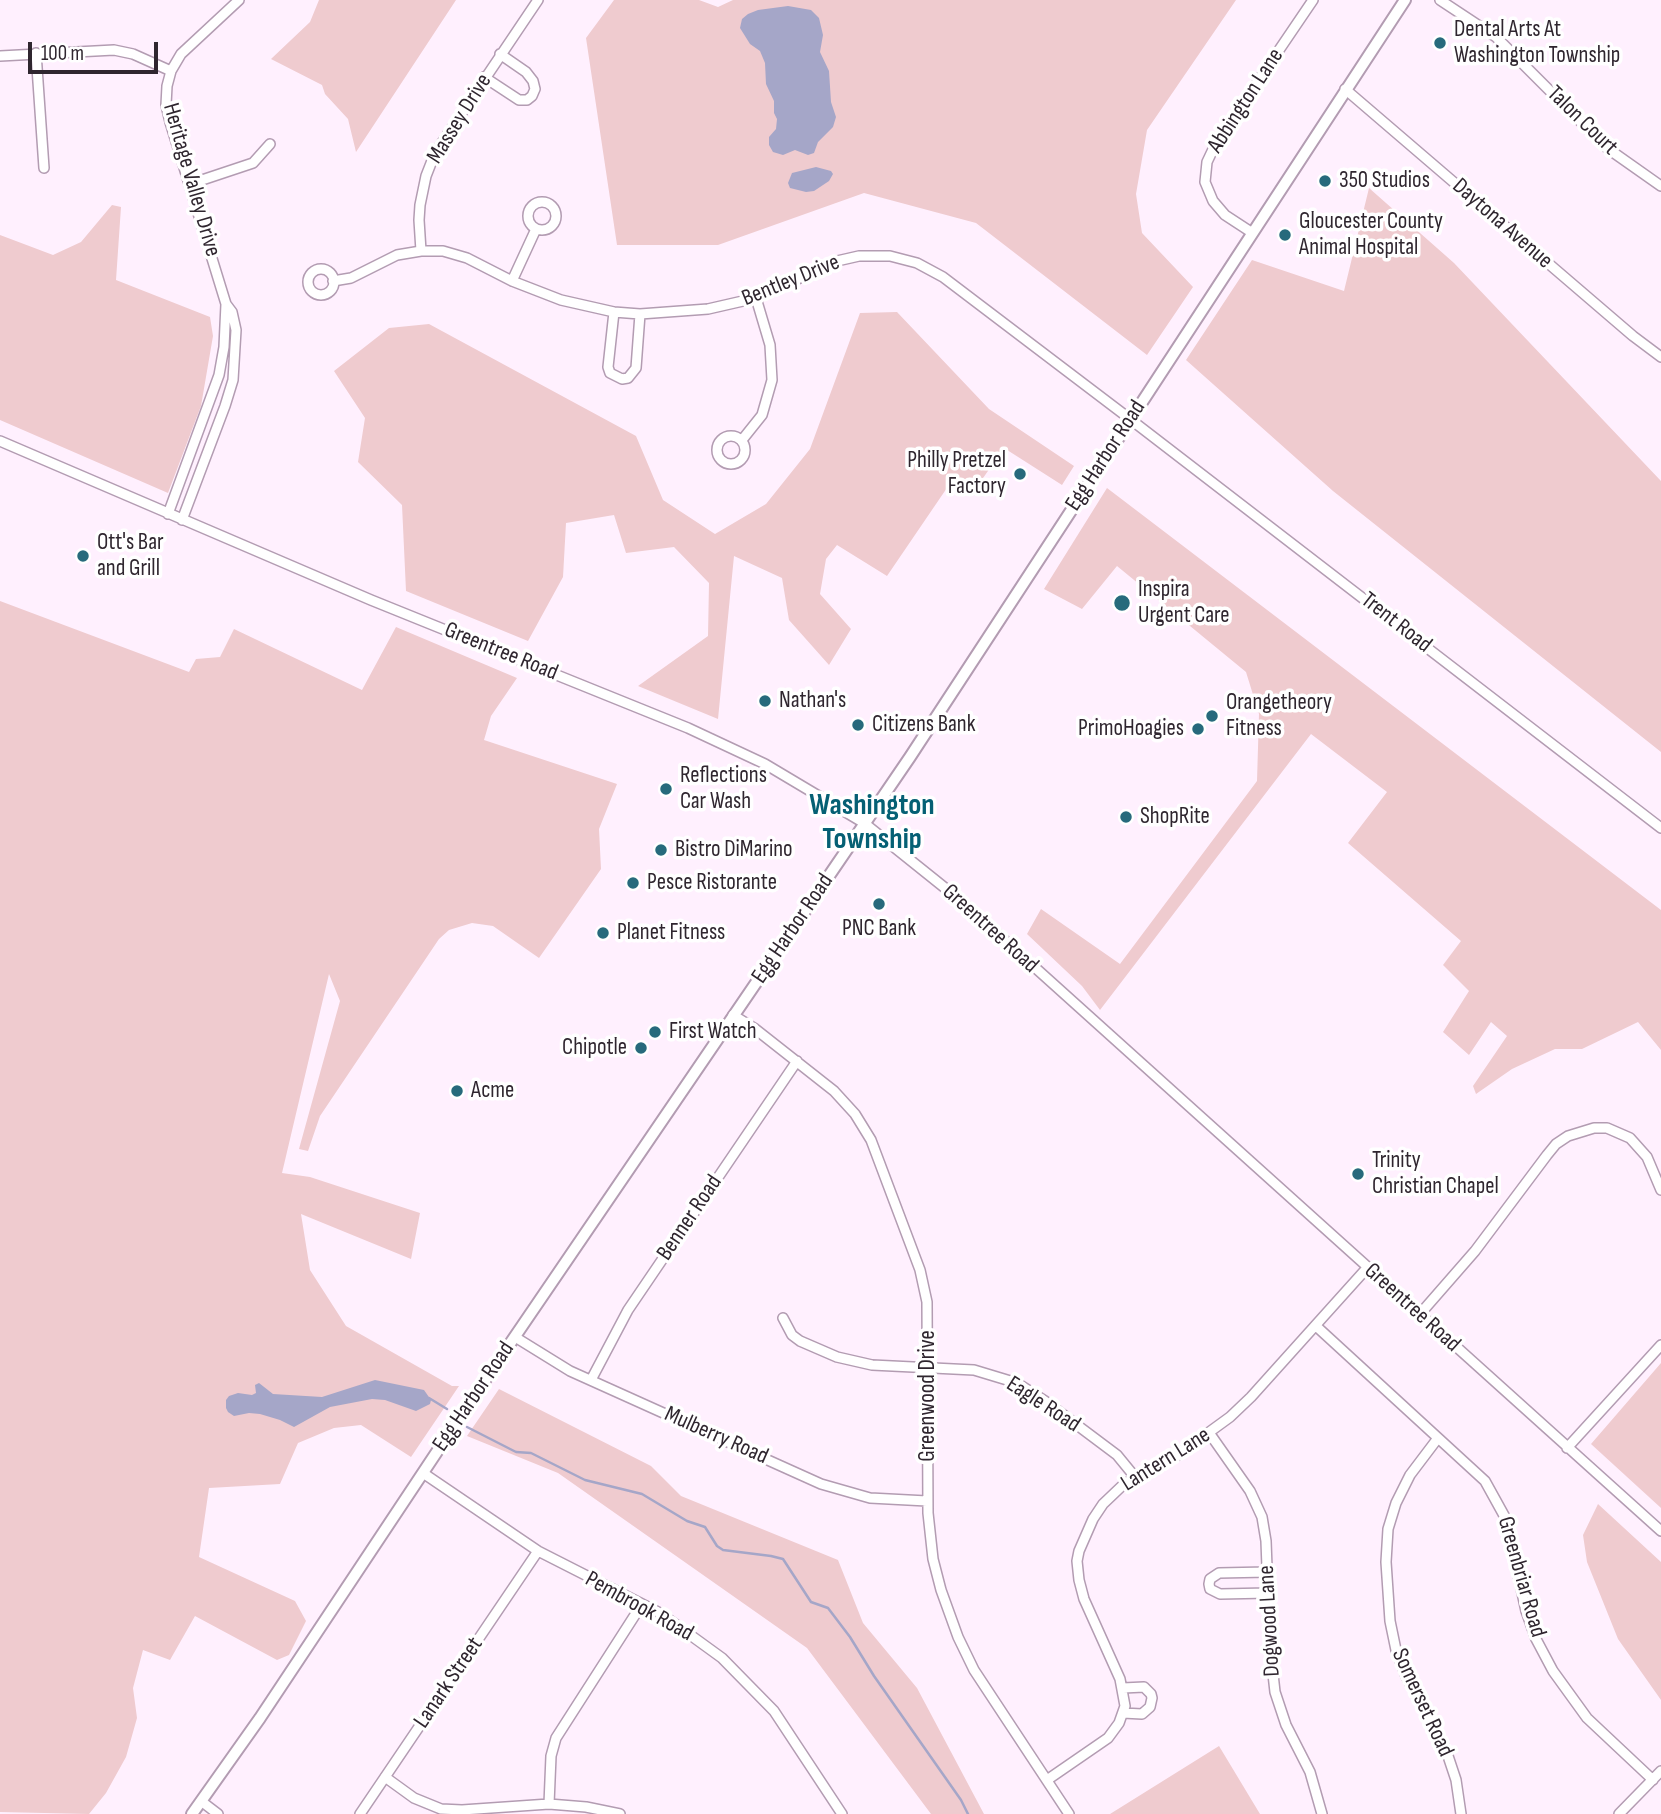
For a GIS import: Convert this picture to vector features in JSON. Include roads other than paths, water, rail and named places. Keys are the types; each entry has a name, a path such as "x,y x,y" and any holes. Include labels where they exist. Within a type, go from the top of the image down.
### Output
{"main road":[{"name":"Egg Harbor Road","path":"192,1814 260,1718 864,823 1405,0"}],"street":[{"name":"Heritage Valley Drive","path":"168,514 219,375 224,347 226,304 167,111 167,91 171,71 186,49 239,0"},
{"name":"Massey Drive","path":"421,251 420,205 429,165 447,132 538,0"},
{"name":"Abbington Lane","path":"1251,232 1225,215 1213,201 1205,182 1207,162 1216,143 1313,0"},
{"name":"Talon Court","path":"1440,0 1496,37 1607,148 1661,186"},
{"path":"0,56 114,50 133,54 171,71"},
{"path":"36,53 44,168"},
{"path":"484,78 519,100 527,100 532,96 535,89 533,80 500,54"},
{"name":"Daytona Avenue","path":"1345,89 1661,357"},
{"path":"190,184 253,163 270,144"},
{"path":"512,281 536,229"},
{"name":"Bentley Drive","path":"333,281 351,278 397,255 421,251 456,254 512,281 561,300 614,312 640,314 708,309 756,298 846,258 876,254 905,258 943,277 1130,419"},
{"path":"741,440 762,415 772,380 770,345 756,298"},
{"name":"Heritage Valley Drive","path":"182,520 233,380 236,330 232,312 226,304"},
{"path":"614,312 608,367 610,373 622,379 628,378 636,368 640,314"},
{"name":"Trent Road","path":"1130,419 1661,828"},
{"name":"Greentree Road","path":"0,441 372,600 688,728 765,764 864,823 960,900 1661,1531"},
{"name":"Greenwood Drive","path":"733,1016 797,1061 848,1105 871,1140 920,1269 928,1310 927,1501 936,1574 958,1637 984,1686 1069,1814"},
{"name":"Benner Road","path":"591,1380 628,1310 797,1061"},
{"path":"1420,1314 1475,1251 1556,1144 1568,1136 1594,1128 1607,1128 1630,1138 1647,1157 1661,1191"},
{"name":"Lantern Lane","path":"1123,1713 1123,1688 1084,1599 1079,1580 1077,1560 1088,1528 1103,1504 1135,1477 1175,1457 1210,1434 1251,1397 1367,1268"},
{"name":"Eagle Road","path":"783,1318 792,1335 800,1341 837,1357 872,1365 974,1370 1017,1383 1116,1455 1135,1477"},
{"name":"Greenbriar Road","path":"1315,1326 1485,1481 1497,1499 1512,1537 1520,1586 1531,1625 1560,1682 1587,1718 1653,1780"},
{"name":"Mulberry Road","path":"515,1337 570,1371 821,1484 870,1498 927,1501"},
{"path":"1567,1448 1661,1345"},
{"name":"Dogwood Lane","path":"1210,1434 1247,1485 1259,1510 1265,1534 1275,1692 1286,1725 1310,1772 1322,1814"},
{"name":"Somerset Road","path":"1438,1437 1410,1475 1396,1503 1388,1529 1386,1574 1390,1621 1396,1650 1406,1676 1446,1750 1461,1814"},
{"name":"Pembrook Road","path":"423,1473 538,1551 642,1604 693,1635 762,1697 784,1725 842,1814"},
{"name":"Lanark Street","path":"360,1814 538,1551"},
{"path":"1267,1572 1219,1573 1210,1579 1209,1584 1210,1589 1220,1594 1268,1593"},
{"path":"549,1804 551,1756 556,1738 642,1604"},
{"path":"1046,1780 1108,1738 1116,1729 1123,1713 1142,1714 1150,1707 1152,1698 1144,1687 1123,1688"},
{"path":"1619,1814 1661,1771"},
{"path":"385,1777 414,1798 441,1809 549,1804 586,1807 620,1814"},
{"path":"201,1801 218,1814"}],"water":[{"path":"788,6 811,10 819,18 823,35 820,52 829,71 831,102 836,117 833,127 818,142 814,153 808,155 795,150 783,155 773,152 769,145 769,137 776,129 777,119 774,101 766,84 765,63 760,51 750,44 740,28 742,19 748,14"},
{"path":"816,167 831,171 833,174 829,181 814,191 790,188 788,183 792,173"},
{"path":"375,1380 424,1390 431,1400 430,1404 416,1411 385,1400 372,1399 330,1407 294,1427 260,1414 234,1416 226,1408 229,1396 238,1393 252,1395 256,1393 255,1385 259,1383 273,1394 322,1397"}],"waterway":[{"path":"429,1398 447,1409"},
{"path":"467,1427 516,1452 531,1453 585,1480 642,1494 687,1521 705,1527 717,1546 723,1550 783,1559 811,1602 828,1608 850,1637 968,1814"}],"place":[{"name":"Dental Arts At Washington Township","path":"1440,43"},
{"name":"350 Studios","path":"1325,181"},
{"name":"Gloucester County Animal Hospital","path":"1285,235"},
{"name":"Philly Pretzel Factory","path":"1020,474"},
{"name":"Ott's Bar and Grill","path":"83,556"},
{"name":"Inspira Urgent Care","path":"1122,603"},
{"name":"Nathan's","path":"765,701"},
{"name":"Orangetheory Fitness","path":"1212,716"},
{"name":"Citizens Bank","path":"858,725"},
{"name":"PrimoHoagies","path":"1198,729"},
{"name":"Reflections Car Wash","path":"666,789"},
{"name":"ShopRite","path":"1126,817"},
{"name":"Bistro DiMarino","path":"661,850"},
{"name":"Pesce Ristorante","path":"633,883"},
{"name":"PNC Bank","path":"879,904"},
{"name":"Planet Fitness","path":"603,933"},
{"name":"First Watch","path":"655,1032"},
{"name":"Chipotle","path":"641,1048"},
{"name":"Acme","path":"457,1091"},
{"name":"Trinity Christian Chapel","path":"1358,1174"}],"district":[{"name":"Washington Township","path":"872,823"}]}
